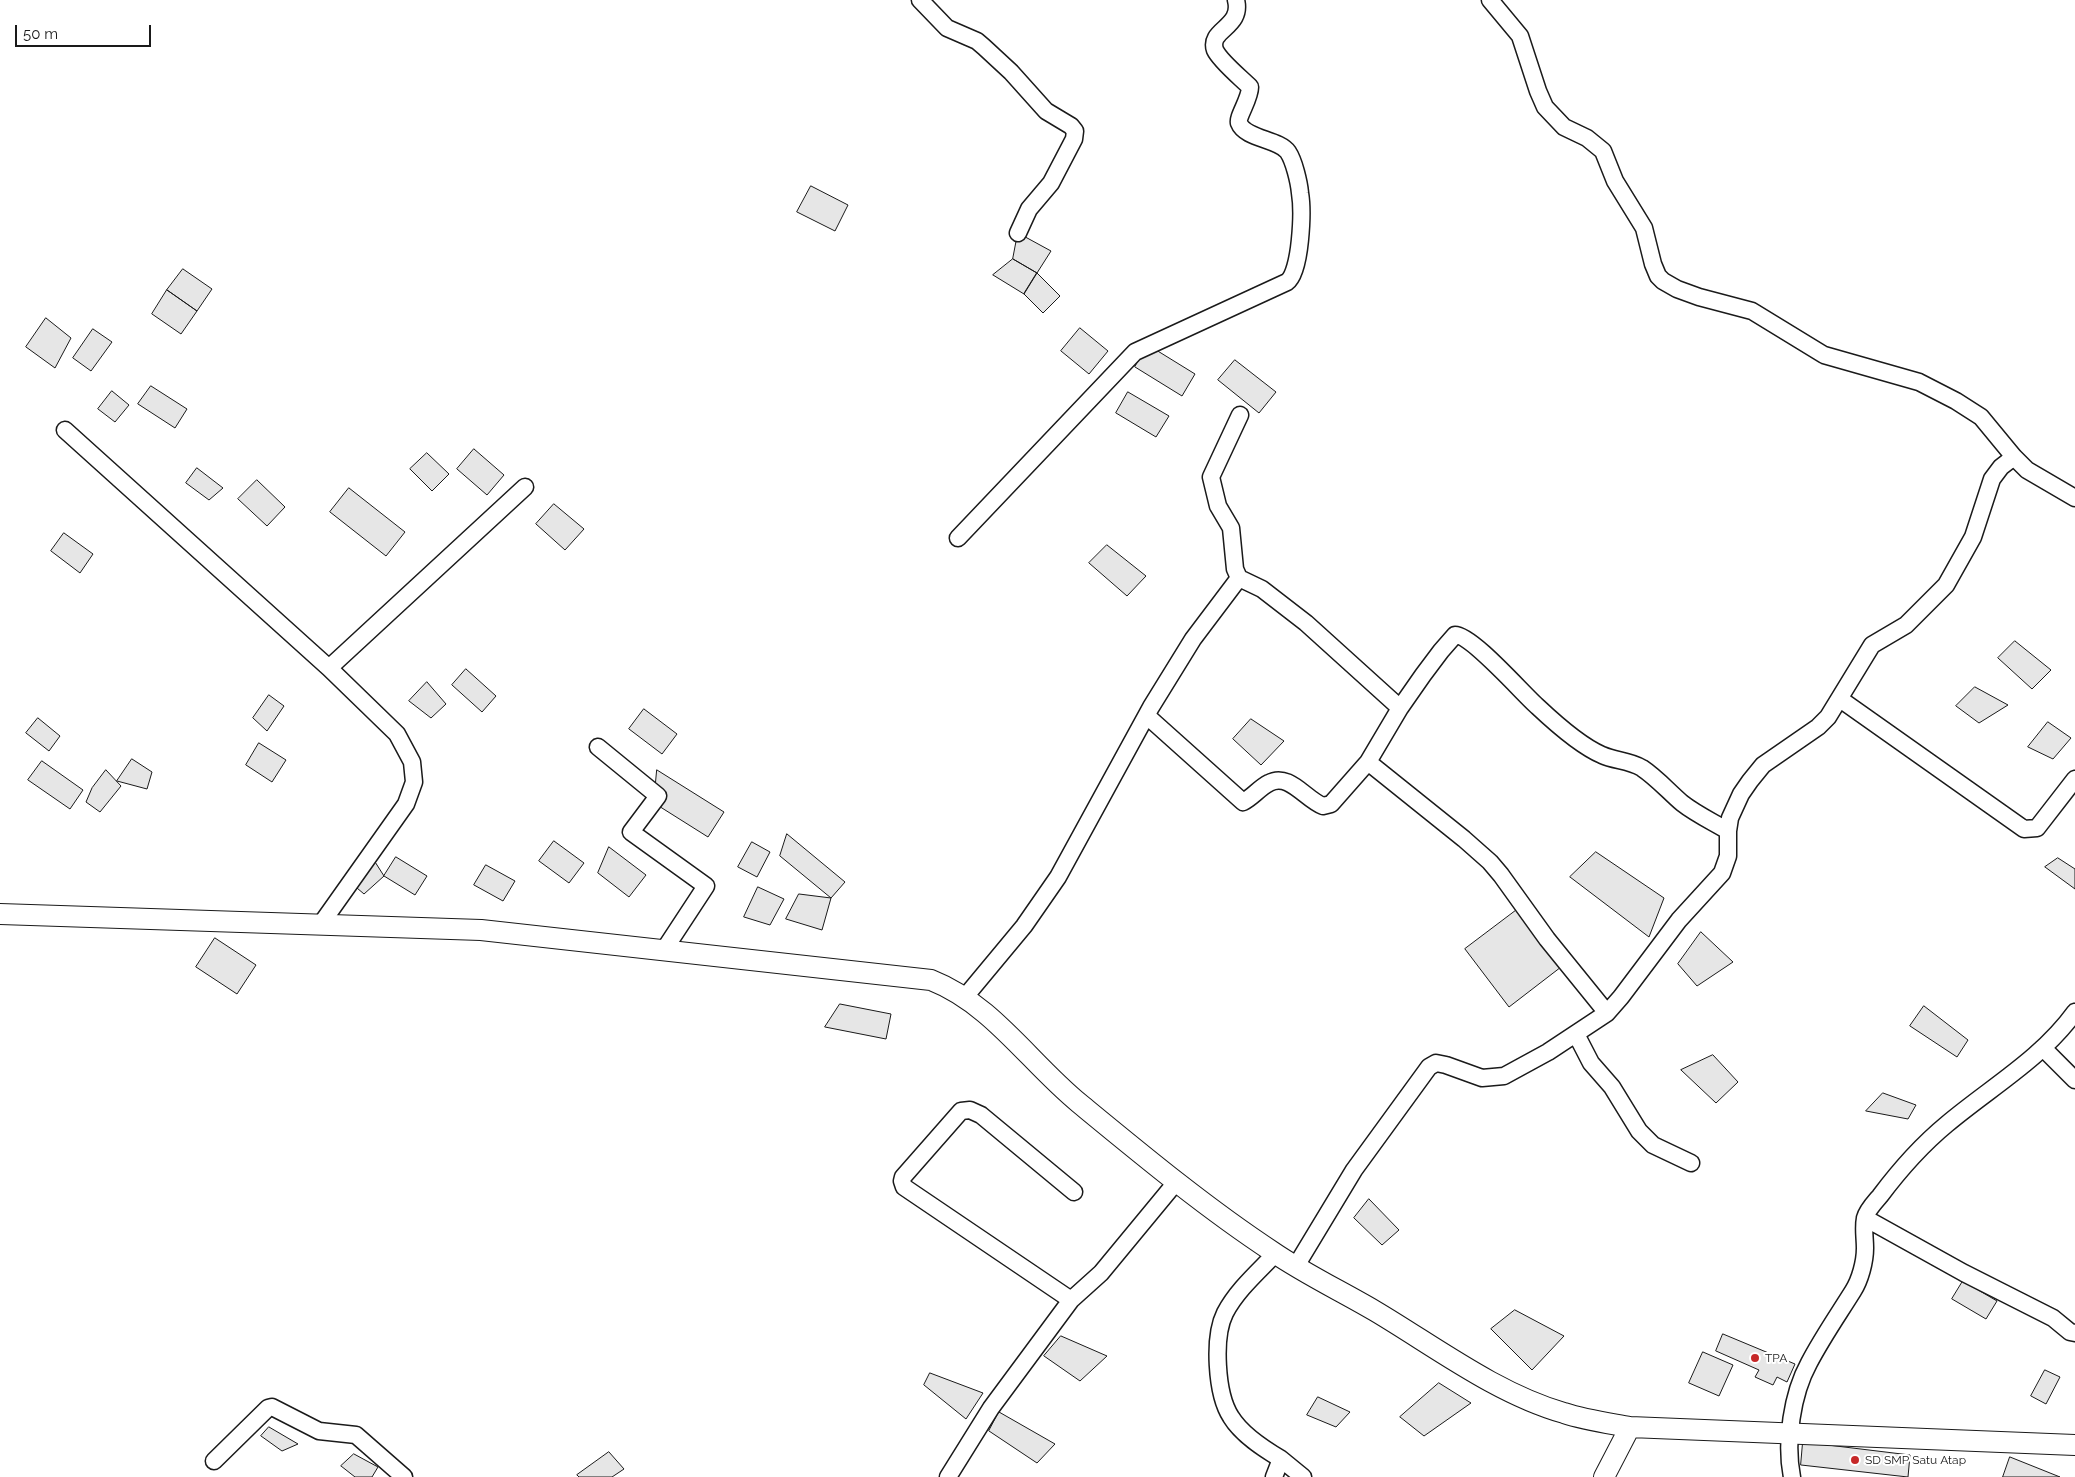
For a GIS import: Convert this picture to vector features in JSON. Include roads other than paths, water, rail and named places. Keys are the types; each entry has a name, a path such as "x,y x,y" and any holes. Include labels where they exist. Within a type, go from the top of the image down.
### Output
{"street":[{"path":"920,0 947,28 977,41 1011,72 1046,111 1071,126 1075,131 1074,139 1051,183 1029,209 1018,234"},
{"path":"958,538 1135,352 1287,282 1293,276 1298,258 1301,194 1288,152 1280,145 1266,140 1239,124 1250,96 1250,87 1216,50 1215,41 1222,30 1236,18 1238,8 1236,0"},
{"path":"1490,0 1520,36 1545,107 1564,127 1587,138 1603,151 1615,181 1644,228 1658,276 1676,289 1699,298 1752,310 1824,355 1919,382 1981,418 2027,470 2075,498"},
{"path":"1240,416 1211,474 1218,506 1231,528 1235,569 1239,578 1262,589 1306,623 1400,708"},
{"path":"65,430 329,668 397,734 412,762 414,782 406,804 320,924"},
{"path":"1296,1266 1354,1170 1428,1067 1436,1063 1482,1078 1504,1076 1576,1034 1607,1012 1622,997 1679,920 1722,873 1728,856 1730,818 1737,800 1763,765 1818,727 1828,717 1872,646 1906,625 1946,585 1973,537 1992,479 2001,467 2014,457"},
{"path":"329,668 524,487"},
{"path":"965,997 1024,926 1058,877 1146,716 1193,639 1239,578"},
{"path":"1146,716 1243,802 1266,784 1275,780 1283,780 1323,806 1331,804 1368,762 1400,708 1441,651 1455,635 1462,636 1496,664 1538,708 1583,744 1614,760 1635,764 1684,804 1728,831"},
{"path":"1840,699 2024,829 2037,828 2075,779"},
{"path":"598,747 658,796 631,832 706,886 664,950"},
{"path":"1368,762 1490,862 1547,939 1607,1012"},
{"path":"0,914 481,930 937,982 965,997 986,1013 1077,1101 1177,1181 1274,1254 1376,1311 1467,1368 1519,1395 1563,1413 1630,1427 2075,1445"},
{"path":"1792,1477 1789,1459 1790,1433 1796,1401 1808,1364 1856,1287 1865,1250 1865,1218 1881,1194 1946,1124 2023,1066 2062,1030 2075,1012"},
{"path":"1576,1034 1591,1062 1612,1087 1639,1132 1653,1146 1691,1163"},
{"path":"2043,1048 2075,1080"},
{"path":"1071,1300 904,1187 902,1182 903,1177 961,1111 970,1110 981,1115 1074,1192"},
{"path":"948,1477 996,1401 1071,1300 1101,1272 1177,1181"},
{"path":"1865,1218 1964,1273 2053,1318 2070,1332 2075,1333"},
{"path":"1274,1254 1232,1302 1219,1328 1218,1349 1221,1387 1230,1417 1254,1440 1303,1477"},
{"path":"214,1461 268,1408 272,1407 322,1432 356,1435 404,1477"},
{"path":"1604,1477 1630,1427"},
{"path":"1274,1477 1281,1459"}],"place":[{"name":"TPA","path":"1755,1358"},
{"name":"SD SMP Satu Atap","path":"1855,1460"}]}
